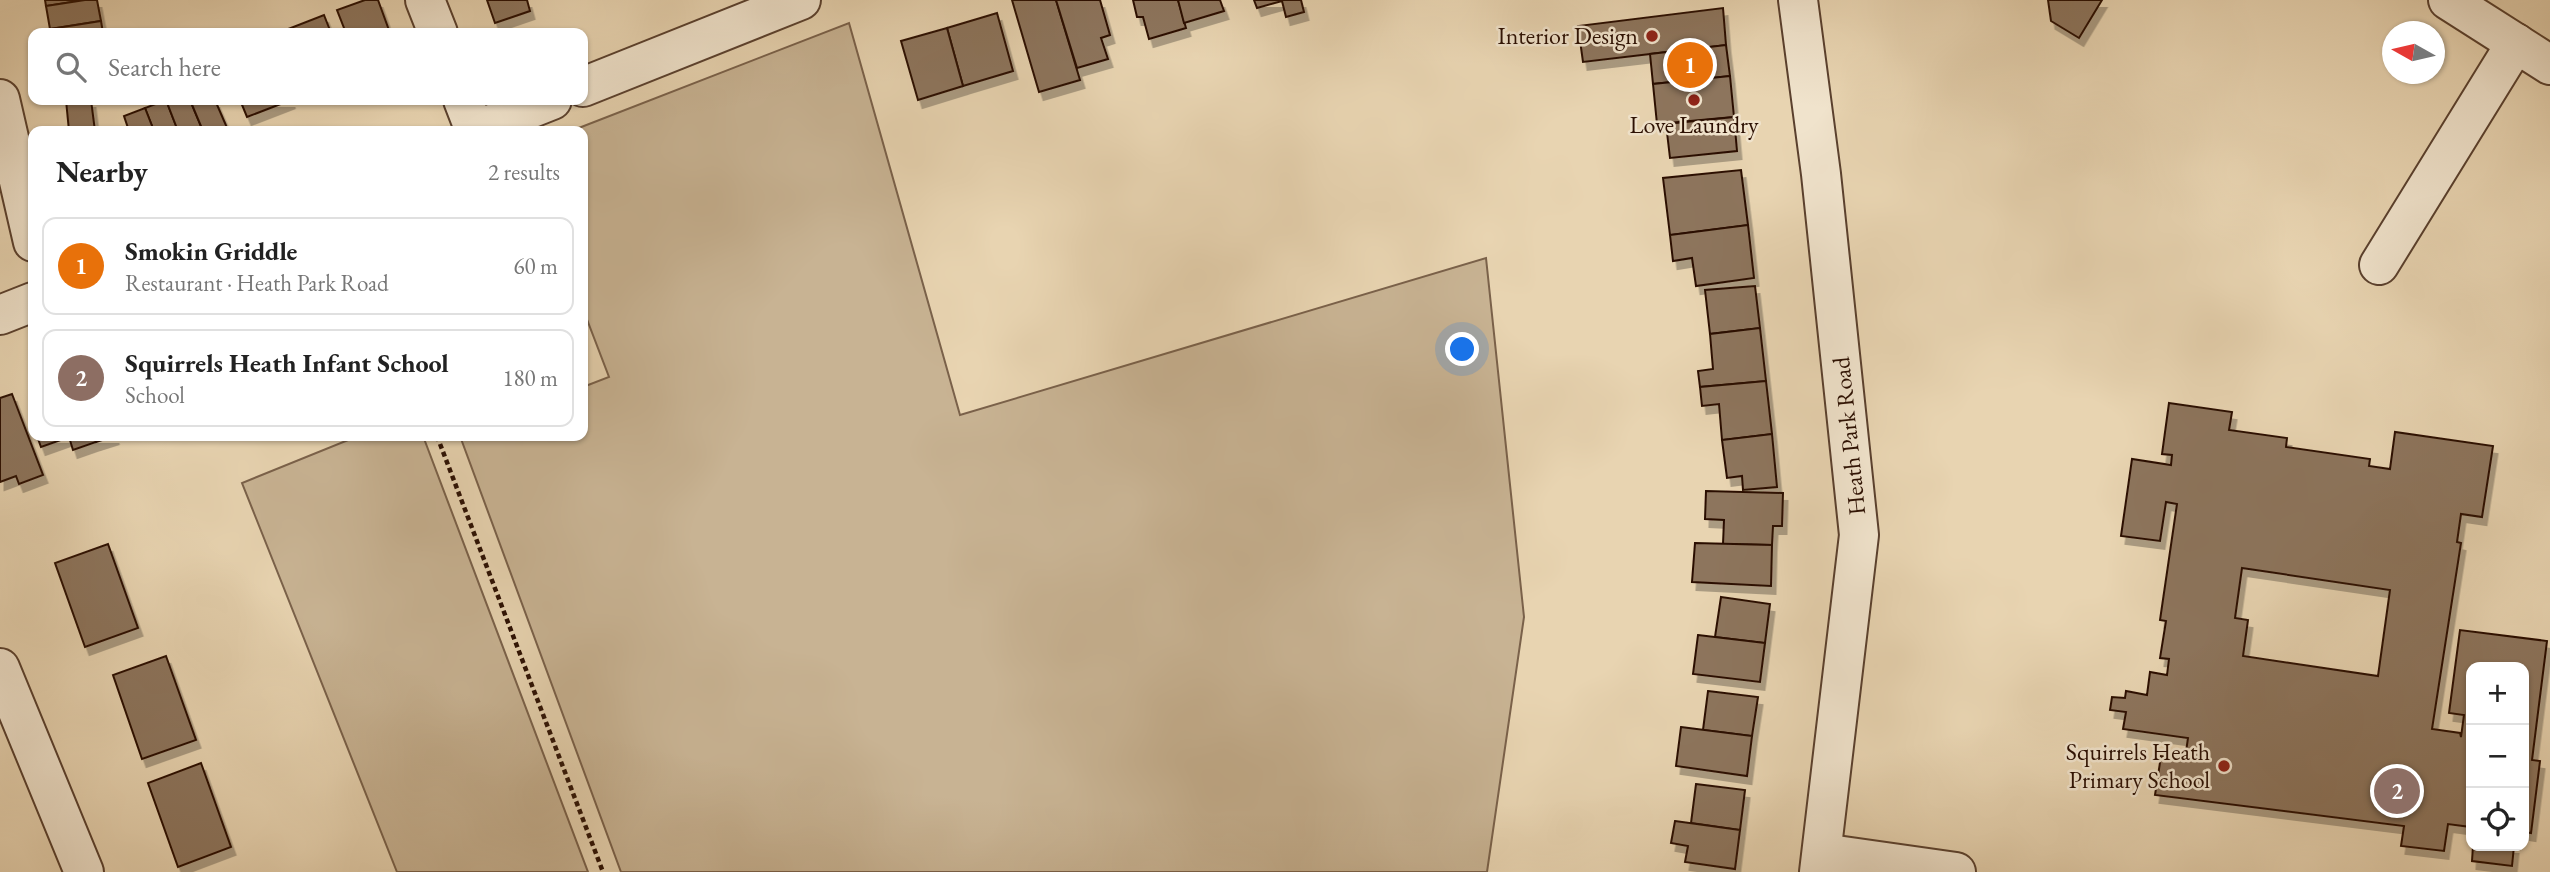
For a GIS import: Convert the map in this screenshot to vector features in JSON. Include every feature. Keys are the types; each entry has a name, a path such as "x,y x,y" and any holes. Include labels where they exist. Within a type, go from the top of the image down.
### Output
{"street":[{"path":"425,0 436,28"},
{"path":"588,85 801,0"},
{"name":"Heath Park Road","path":"1798,0 1821,174 1859,535 1820,862"},
{"path":"2448,0 2550,65"},
{"path":"2379,265 2516,43"},
{"path":"0,99 28,220"},
{"path":"465,105 472,126"},
{"path":"487,126 539,105"},
{"path":"0,315 28,304"},
{"path":"0,667 84,872"},
{"path":"1820,862 1956,872"}],"path":[{"path":"439,441 603,872"}],"shaded area":[{"path":"849,23 960,415 1486,258 1524,617 1487,872 621,872 462,441 588,441 588,385 609,377 588,322 588,126 584,126"},
{"path":"346,441 425,441 588,872 397,872 242,483"}],"building":[{"path":"45,0 85,0 46,6"},
{"path":"97,0 101,21 50,28 46,6"},
{"path":"365,0 378,0 388,28 344,28 337,10"},
{"path":"487,0 527,0 530,11 495,23"},
{"path":"1012,0 1056,0 1080,80 1039,92"},
{"path":"1056,0 1100,0 1110,35 1101,38 1108,59 1077,68"},
{"path":"1133,0 1178,0 1186,28 1149,39 1143,17 1137,17"},
{"path":"1178,0 1220,0 1224,11 1184,23"},
{"path":"1254,0 1301,0 1304,12 1286,17 1282,1 1257,8"},
{"path":"2048,0 2102,0 2079,38 2051,21"},
{"name":"Interior Design","path":"1723,8 1726,45 1583,62 1578,26"},
{"path":"997,13 1013,71 963,86 947,28"},
{"path":"324,15 329,28 291,28"},
{"path":"101,21 102,28 56,28"},
{"path":"947,28 963,86 918,100 901,41"},
{"path":"1726,45 1730,76 1653,84 1650,54"},
{"name":"Love Laundry","path":"1730,76 1734,117 1657,124 1653,84"},
{"path":"66,105 92,105 94,126 69,126"},
{"path":"168,105 176,126 152,126 145,108"},
{"path":"168,105 192,105 201,126 176,126"},
{"path":"192,105 217,105 226,126 201,126"},
{"path":"242,105 278,105 247,117"},
{"path":"145,108 152,126 127,126 124,116"},
{"path":"1734,117 1737,151 1670,158 1666,124"},
{"path":"1741,170 1748,225 1670,235 1663,178"},
{"path":"1748,225 1754,278 1696,286 1692,258 1673,261 1670,235"},
{"path":"1755,286 1760,328 1710,334 1705,290"},
{"path":"1760,328 1766,381 1700,387 1698,371 1713,369 1710,334"},
{"path":"1766,381 1772,434 1722,440 1719,404 1702,406 1700,387"},
{"path":"12,394 43,475 19,484 16,476 0,482 0,398"},
{"path":"2169,403 2232,412 2229,430 2287,438 2286,447 2370,459 2369,466 2390,469 2395,432 2493,446 2482,517 2461,514 2457,542 2461,543 2432,729 2460,733 2461,737 2464,715 2449,713 2460,630 2547,641 2532,760 2540,761 2531,833 2529,662 2466,662 2466,826 2448,824 2444,851 2401,846 2404,826 2155,795 2161,756 2185,759 2188,738 2123,729 2126,712 2110,710 2112,697 2125,698 2126,691 2147,695 2150,672 2167,675 2169,659 2160,658 2166,621 2160,620 2177,504 2166,502 2160,541 2121,536 2132,459 2171,465 2172,455 2162,454","holes":["2242,568 2390,590 2378,676 2243,656 2248,620 2235,618"]},
{"path":"1772,434 1777,487 1743,490 1742,476 1727,478 1722,440"},
{"path":"39,441 58,441 41,447"},
{"path":"70,441 96,441 96,442 73,450"},
{"path":"1706,491 1783,493 1782,526 1773,526 1772,545 1723,544 1724,520 1705,519"},
{"path":"1695,543 1772,545 1771,586 1692,582"},
{"path":"108,544 138,628 85,647 55,563"},
{"path":"1721,597 1770,604 1765,643 1715,637"},
{"path":"1698,635 1765,643 1760,682 1693,674"},
{"path":"166,656 196,740 142,759 113,675"},
{"path":"1708,691 1758,697 1752,736 1703,730"},
{"path":"1681,727 1752,736 1747,776 1676,766"},
{"path":"201,763 231,847 178,867 148,783"},
{"path":"1696,784 1745,790 1740,830 1691,823"},
{"path":"1675,821 1740,830 1735,869 1685,862 1688,846 1671,843"},
{"path":"2473,851 2514,851 2512,866 2472,861"}],"place":[{"name":"Interior Design","path":"1652,36"},
{"name":"Smokin Griddle","path":"1690,65"},
{"name":"Love Laundry","path":"1694,100"},
{"name":"Squirrels Heath Primary School","path":"2224,766"},
{"name":"Squirrels Heath Infant School","path":"2397,791"}]}
